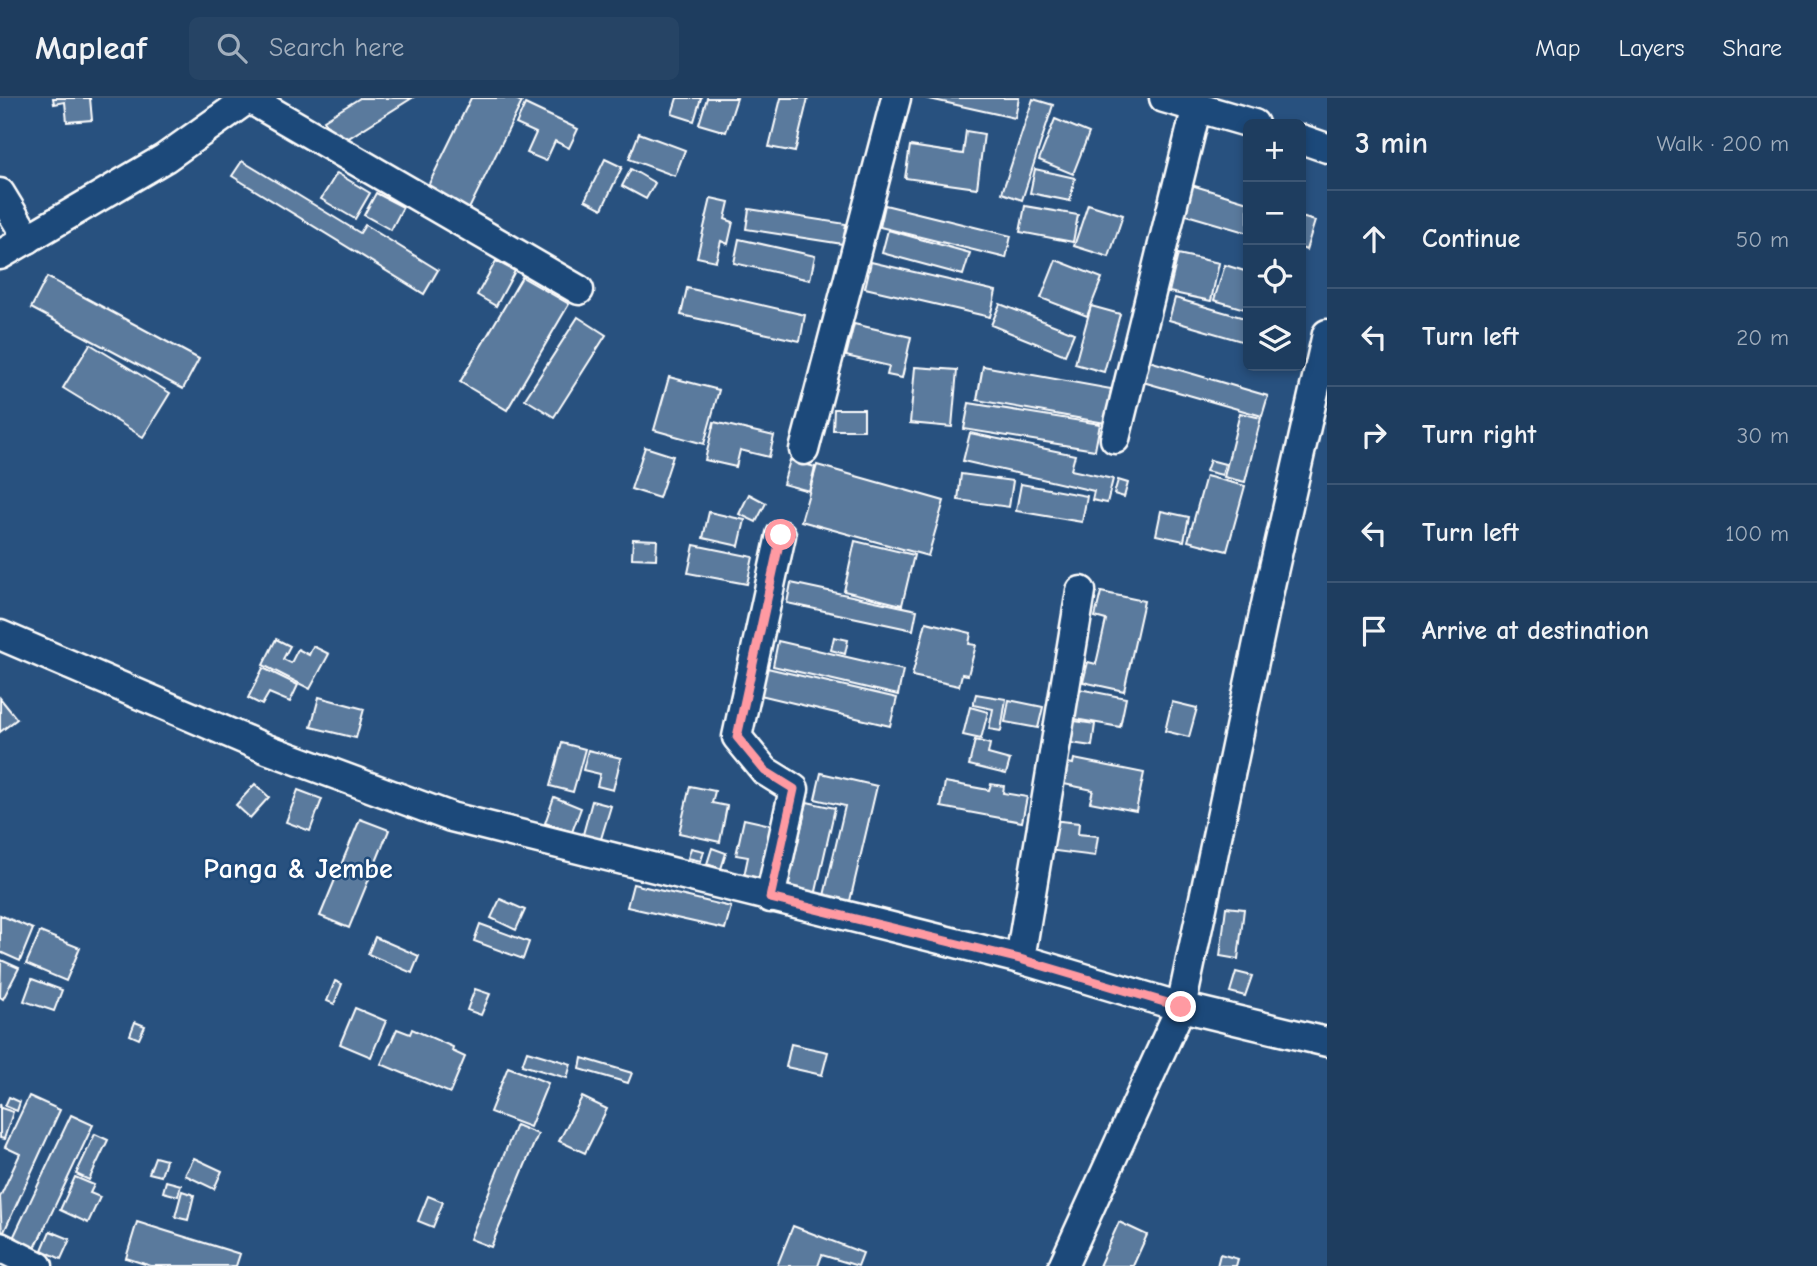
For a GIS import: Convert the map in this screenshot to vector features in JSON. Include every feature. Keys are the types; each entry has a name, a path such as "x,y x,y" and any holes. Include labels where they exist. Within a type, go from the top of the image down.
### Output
{"street":[{"path":"0,255 164,158 248,98 579,290"},
{"path":"804,450 896,98"},
{"path":"1164,98 1243,121"},
{"path":"1115,439 1197,106"},
{"path":"1306,141 1327,148"},
{"path":"0,193 28,239"},
{"path":"1063,1266 1181,1007 1271,581 1327,334"},
{"path":"770,898 794,789 765,771 737,737 781,535"},
{"path":"1020,959 1081,591"},
{"path":"0,635 267,749 451,817 1020,959 1181,1007 1327,1042"},
{"path":"0,1247 38,1266"}],"building":[{"path":"53,98 90,98 92,120 67,122 65,102 54,104"},
{"path":"360,98 412,98 339,144 324,120"},
{"path":"471,98 514,98 522,102 466,215 424,194"},
{"path":"677,98 701,98 694,121 672,114"},
{"path":"707,98 737,98 726,132 699,124"},
{"path":"781,98 808,98 795,152 769,147"},
{"path":"925,98 1019,98 1015,118"},
{"path":"1033,99 1053,105 1022,200 1002,193"},
{"path":"525,104 578,129 569,148 555,141 546,161 527,153 536,133 516,124"},
{"path":"1055,119 1089,133 1073,174 1039,160"},
{"path":"966,131 984,134 977,188 905,178 910,146 963,154"},
{"path":"639,133 685,150 675,176 629,159"},
{"path":"605,159 622,167 602,209 585,200"},
{"path":"242,161 360,233 365,225 438,270 424,294 232,176"},
{"path":"631,169 655,183 646,199 622,186"},
{"path":"1035,169 1075,178 1070,201 1030,193"},
{"path":"337,173 370,193 355,219 321,199"},
{"path":"1188,184 1243,200 1243,232 1180,213"},
{"path":"376,193 403,207 391,230 364,215"},
{"path":"711,198 729,202 725,219 733,222 728,244 721,241 716,261 697,257"},
{"path":"1088,204 1123,215 1109,257 1074,246"},
{"path":"885,205 1011,236 1006,258 880,227"},
{"path":"1025,206 1078,215 1073,242 1020,232"},
{"path":"749,209 846,224 843,244 746,229"},
{"path":"1306,218 1315,221 1306,250"},
{"path":"888,230 970,253 963,275 882,253"},
{"path":"739,239 815,256 810,280 734,263"},
{"path":"1178,254 1219,263 1211,301 1169,292"},
{"path":"1056,260 1102,278 1087,316 1041,298"},
{"path":"496,261 515,271 496,306 477,295"},
{"path":"871,262 996,291 990,317 865,288"},
{"path":"1225,265 1243,270 1243,309 1214,300"},
{"path":"47,277 199,359 183,389 31,308"},
{"path":"522,277 569,304 507,410 460,382"},
{"path":"687,288 805,315 800,341 681,315"},
{"path":"1175,298 1243,318 1243,342 1169,320"},
{"path":"1000,304 1074,333 1065,355 991,325"},
{"path":"1091,306 1120,314 1104,372 1075,364"},
{"path":"578,317 606,335 554,417 525,399"},
{"path":"854,324 911,337 902,378 887,375 889,366 846,356"},
{"path":"90,344 170,393 143,437 63,388"},
{"path":"1149,361 1268,396 1262,416 1143,382"},
{"path":"983,366 1111,389 1105,423 977,400"},
{"path":"915,367 957,370 952,427 910,423"},
{"path":"669,377 719,390 704,444 654,430"},
{"path":"969,403 1100,424 1095,450 964,429"},
{"path":"834,409 864,409 864,430 833,430"},
{"path":"1240,413 1261,418 1245,482 1224,477"},
{"path":"714,422 774,436 769,457 740,450 736,467 705,460"},
{"path":"970,433 1075,455 1071,470 1113,479 1107,503 1092,500 1094,491 963,461"},
{"path":"645,447 673,456 659,498 631,489"},
{"path":"790,460 815,467 809,491 783,484"},
{"path":"1210,460 1225,464 1222,475 1206,471"},
{"path":"817,465 944,501 928,556 801,521"},
{"path":"961,474 1013,481 1009,507 958,500"},
{"path":"1206,476 1245,486 1227,551 1188,541"},
{"path":"1118,480 1128,483 1124,497 1114,494"},
{"path":"1021,484 1087,496 1082,522 1016,511"},
{"path":"749,494 766,503 756,522 739,514"},
{"path":"1161,511 1189,517 1184,541 1156,535"},
{"path":"709,512 745,520 739,546 703,538"},
{"path":"633,539 657,540 656,559 632,558"},
{"path":"855,541 914,555 902,605 844,591"},
{"path":"694,545 753,557 747,584 688,573"},
{"path":"791,583 917,610 913,630 787,603"},
{"path":"1101,592 1144,601 1124,691 1083,682 1088,662 1096,664 1106,620 1095,617"},
{"path":"926,622 971,633 969,644 976,645 968,675 962,674 959,686 912,676"},
{"path":"834,637 848,640 845,654 831,650"},
{"path":"276,639 290,646 283,659 291,663 298,649 309,655 313,646 329,654 310,689 263,665"},
{"path":"778,641 903,670 898,695 773,666"},
{"path":"763,667 897,698 890,726 756,694"},
{"path":"263,668 298,685 290,702 269,693 262,705 248,698"},
{"path":"1074,688 1126,698 1120,727 1069,718"},
{"path":"976,694 1006,699 1001,731 989,729 993,709 973,705"},
{"path":"319,697 364,709 356,738 311,727"},
{"path":"0,698 17,719 0,732"},
{"path":"1009,700 1043,707 1038,728 1005,722"},
{"path":"1172,702 1197,708 1189,737 1165,731"},
{"path":"970,707 988,712 981,739 963,735"},
{"path":"1068,720 1095,724 1092,746 1064,742"},
{"path":"975,740 990,744 988,754 1010,760 1006,774 969,765"},
{"path":"562,743 585,749 573,792 550,786"},
{"path":"588,750 621,758 613,790 597,786 600,774 583,770"},
{"path":"1074,759 1144,773 1136,811 1090,802 1093,790 1059,783 1063,762 1073,764"},
{"path":"821,773 877,786 849,905 823,900 845,806 815,799"},
{"path":"945,782 989,790 991,784 1004,786 1003,793 1027,797 1022,822 941,807"},
{"path":"255,784 269,797 250,818 236,805"},
{"path":"690,786 715,791 712,803 727,806 720,842 679,833"},
{"path":"298,790 322,799 310,831 286,822"},
{"path":"554,797 581,808 572,832 545,823"},
{"path":"592,801 611,806 600,842 582,838"},
{"path":"807,802 835,808 815,896 787,890"},
{"path":"360,819 389,830 349,928 320,916"},
{"path":"744,819 775,826 764,880 744,876 748,857 736,855"},
{"path":"1051,820 1079,823 1078,834 1098,836 1095,856 1047,850"},
{"path":"691,848 704,851 701,861 688,858"},
{"path":"712,848 726,853 721,869 707,864"},
{"path":"633,884 731,907 725,929 627,907"},
{"path":"500,899 525,910 516,930 491,918"},
{"path":"1226,907 1244,909 1238,959 1220,956"},
{"path":"0,915 33,929 20,961 0,952"},
{"path":"480,924 529,942 523,959 474,941"},
{"path":"40,932 80,948 66,981 26,964"},
{"path":"375,937 419,956 412,973 368,954"},
{"path":"1,960 19,968 3,999 0,997"},
{"path":"1236,972 1252,976 1245,996 1230,992"},
{"path":"32,979 62,990 54,1011 24,1001"},
{"path":"335,981 342,984 334,1004 327,1001"},
{"path":"475,989 490,994 481,1015 467,1010"},
{"path":"355,1008 386,1021 371,1057 340,1044"},
{"path":"135,1022 145,1026 139,1039 130,1035"},
{"path":"397,1029 410,1034 412,1029 453,1047 452,1051 465,1057 450,1093 381,1064"},
{"path":"791,1044 828,1052 822,1075 786,1067"},
{"path":"527,1051 571,1064 567,1078 522,1065"},
{"path":"582,1058 632,1073 628,1083 580,1069"},
{"path":"508,1067 548,1083 530,1127 490,1112"},
{"path":"29,1096 60,1110 2,1236 0,1197 20,1154 5,1147"},
{"path":"9,1097 20,1102 17,1111 5,1106"},
{"path":"582,1097 607,1109 585,1153 559,1141"},
{"path":"0,1103 1,1108 13,1112 4,1139 0,1138"},
{"path":"71,1115 93,1125 35,1248 13,1238"},
{"path":"516,1125 538,1134 491,1247 470,1239"},
{"path":"95,1134 108,1140 89,1180 76,1174"},
{"path":"155,1157 166,1160 161,1176 149,1173"},
{"path":"194,1158 222,1171 214,1189 185,1175"},
{"path":"75,1177 94,1185 90,1193 100,1197 88,1223 60,1210"},
{"path":"166,1181 181,1185 178,1196 163,1192"},
{"path":"182,1191 194,1195 188,1220 175,1217"},
{"path":"428,1196 443,1202 433,1227 418,1221"},
{"path":"137,1222 240,1254 236,1266 151,1266 126,1258"},
{"path":"1119,1222 1147,1235 1133,1266 1099,1266"},
{"path":"793,1226 863,1253 858,1266 822,1255 818,1266 777,1266"},
{"path":"50,1231 70,1239 61,1259 42,1250"},
{"path":"1220,1254 1238,1259 1236,1266 1217,1266"}],"district":[{"name":"Panga & Jembe","path":"298,869"}],"route":[{"path":"781,535 737,737 765,771 794,789 770,898 1020,959 1181,1007"}]}
